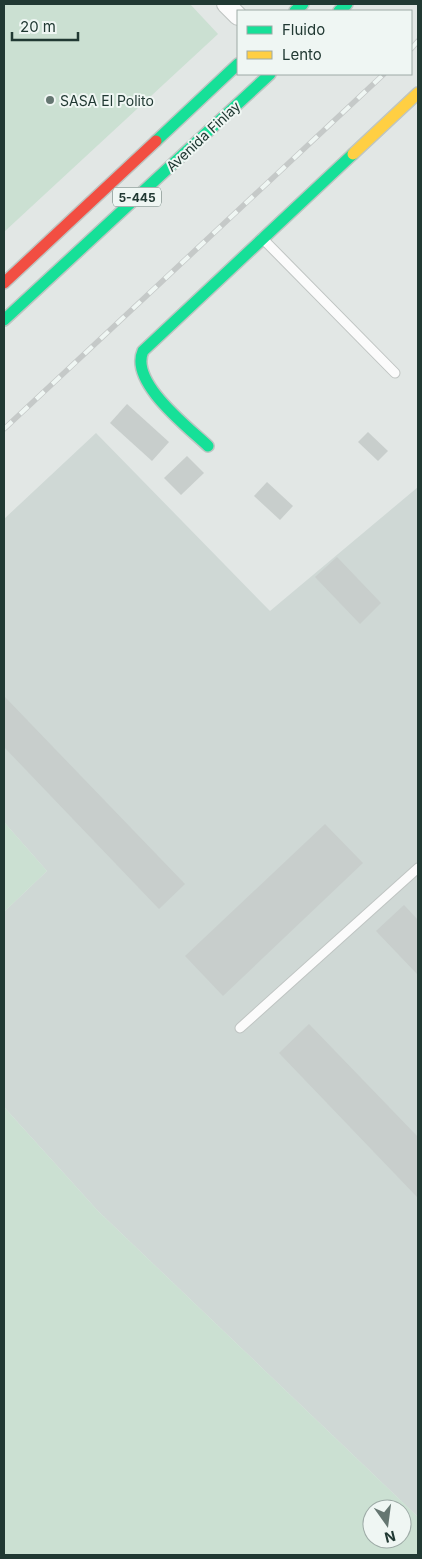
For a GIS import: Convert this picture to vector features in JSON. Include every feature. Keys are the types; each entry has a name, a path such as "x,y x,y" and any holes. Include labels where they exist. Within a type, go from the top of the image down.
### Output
{"main road":[{"name":"Avenida Finlay","path":"4,283 237,65"},
{"name":"Avenida Finlay","path":"4,320 269,75"},
{"path":"208,446 157,396 143,374 140,359 145,347 418,93"}],"street":[{"path":"226,4 237,15"}],"lane":[{"path":"262,238 395,373"},
{"path":"240,1028 418,868"}],"shaded area":[{"path":"96,433 270,611 418,487 418,1517 412,1511 412,1499 399,1499 98,1211 4,1107 4,912 47,871 4,822 4,519"}],"green space":[{"path":"4,4 190,4 218,34 4,232"},
{"path":"4,822 47,871 4,912"},
{"path":"4,1107 98,1211 399,1499 362,1499 362,1549 412,1549 412,1511 418,1517 418,1555 4,1555"}],"building":[{"path":"127,404 169,442 152,461 110,423"},
{"path":"368,432 388,451 378,461 358,442"},
{"path":"187,456 204,473 181,495 164,478"},
{"path":"267,482 293,506 280,520 254,496"},
{"path":"337,557 381,603 360,624 315,577"},
{"path":"4,696 185,884 159,909 4,747"},
{"path":"325,824 363,863 223,996 185,956"},
{"path":"404,905 418,920 418,975 376,931"},
{"path":"309,1024 418,1137 418,1198 279,1053"}],"railway":[{"path":"412,48 418,41"},
{"path":"4,429 383,75"}],"traffic: fast":[{"path":"296,10 303,4"},
{"path":"340,10 347,4"},
{"path":"156,141 237,65"},
{"path":"4,320 269,75"},
{"path":"208,446 175,416 152,390 144,376 141,363 143,351 353,154"}],"traffic: slow":[{"path":"353,154 418,93"}],"traffic: jam":[{"path":"4,283 156,141"}],"place":[{"name":"SASA El Polito","path":"50,100"}]}
